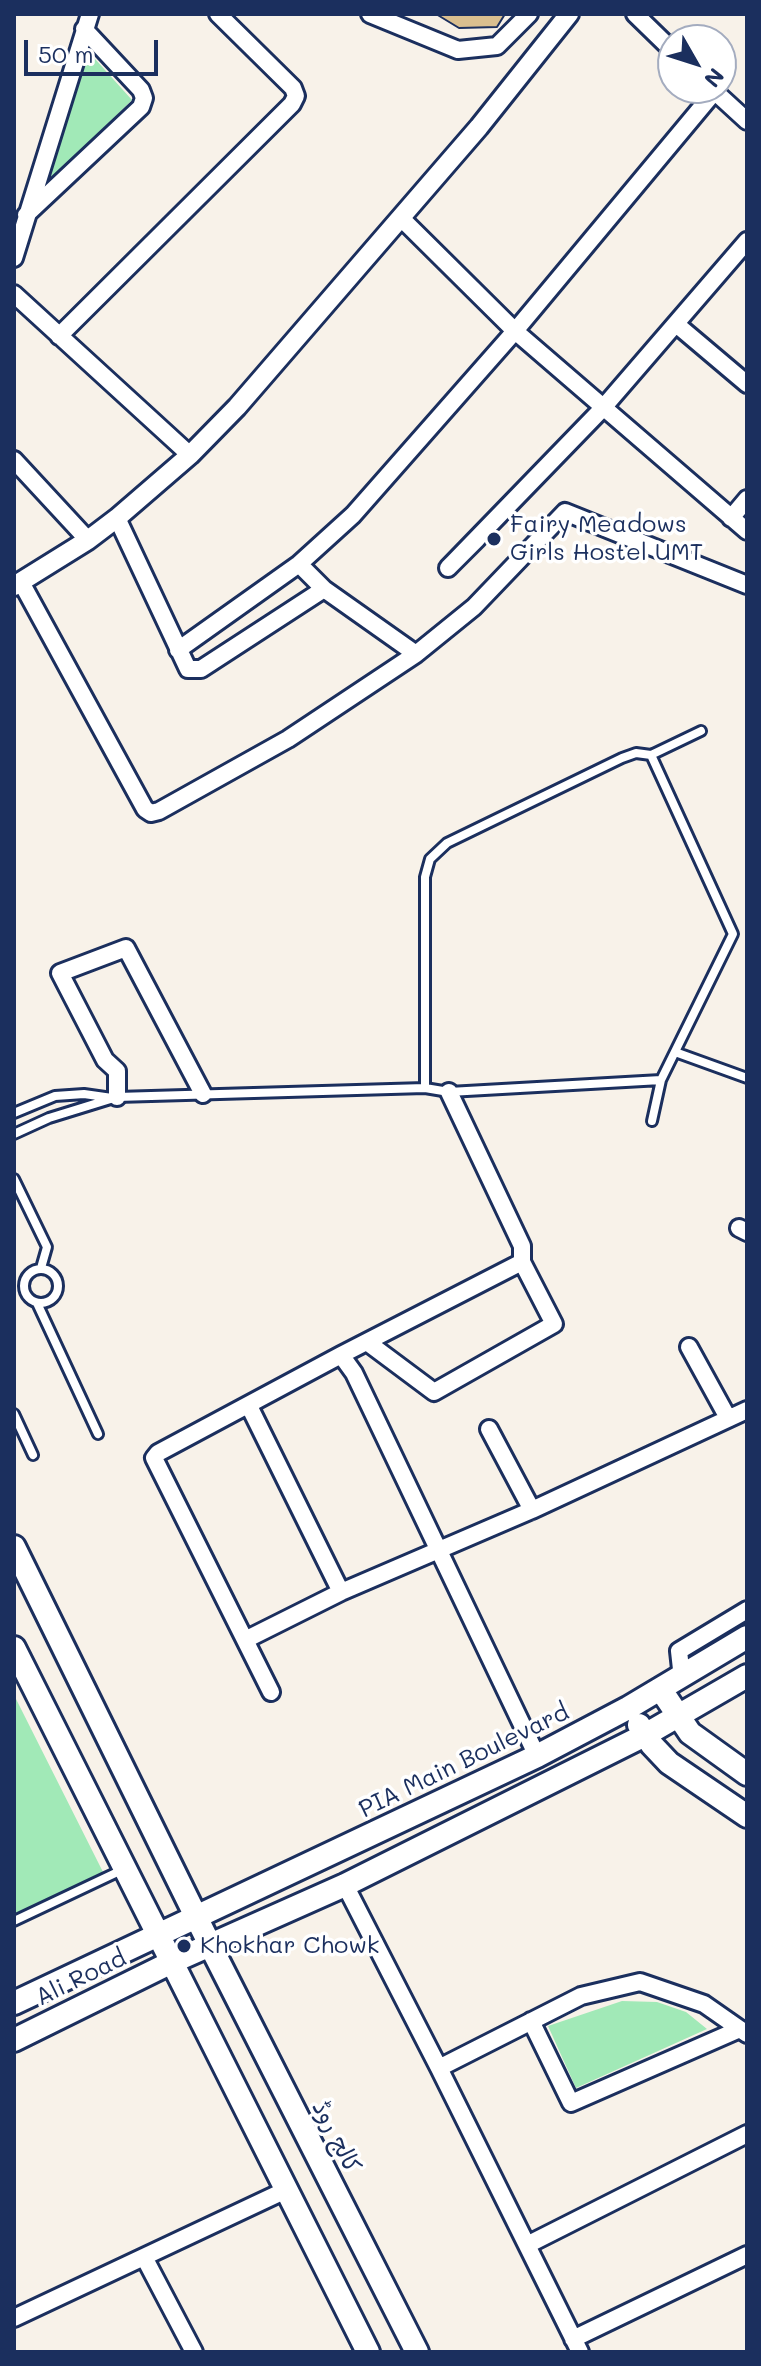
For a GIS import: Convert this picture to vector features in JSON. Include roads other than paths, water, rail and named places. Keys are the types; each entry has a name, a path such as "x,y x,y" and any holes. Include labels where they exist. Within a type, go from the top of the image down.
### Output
{"main road":[{"path":"14,1547 196,1917"},
{"name":"PIA Main Boulevard","path":"159,1935 537,1756 661,1690 747,1637"},
{"path":"14,1648 368,2352"},
{"path":"210,1945 345,1885 645,1735 747,1676"},
{"path":"661,1690 678,1717 701,1743 747,1774"},
{"path":"628,1708 645,1735 669,1763 747,1816"},
{"name":"کالج روڈ","path":"196,1917 417,2352"},
{"name":"Ali Road","path":"14,2003 159,1935"},
{"name":"Ali Road","path":"14,2040 210,1945"}],"street":[{"path":"59,336 292,104 296,96 293,88 218,14"},
{"path":"370,14 458,50 497,46 529,14"},
{"path":"569,14 401,218 237,407 190,455 117,518 18,584 145,809 151,813 288,739 416,654 474,607 565,512 747,585"},
{"path":"635,14 657,35"},
{"path":"14,258 87,22"},
{"path":"26,215 141,107 144,98 87,22"},
{"path":"178,650 299,564 353,515 515,331 701,104"},
{"path":"728,104 747,121"},
{"path":"401,218 515,331 747,531"},
{"path":"485,530 602,409 747,241"},
{"path":"14,294 190,455"},
{"path":"676,324 747,384"},
{"path":"14,460 88,540"},
{"path":"731,518 747,499"},
{"path":"117,518 188,669 201,669 324,589"},
{"path":"299,564 324,589 416,654"},
{"path":"115,1098 117,1071 105,1060 60,973 126,948 203,1094"},
{"path":"367,1342 434,1392 554,1324 522,1262 522,1246 449,1092"},
{"path":"271,1692 154,1458 158,1453 341,1355 522,1262"},
{"path":"689,1347 728,1418"},
{"path":"341,1355 354,1373 537,1756"},
{"path":"249,1406 341,1592"},
{"path":"245,1640 341,1592 532,1510 747,1410"},
{"path":"489,1429 532,1510"},
{"path":"682,1678 679,1651 747,1610"},
{"path":"345,1885 576,2346 747,2255"},
{"path":"439,2068 581,1996 640,1982 704,2004 744,2032"},
{"path":"531,2021 571,2103 744,2032"},
{"path":"527,2245 747,2134"},
{"path":"14,2318 286,2190"},
{"path":"144,2257 194,2352"}],"lane":[{"path":"425,1088 425,877 430,859 447,843 622,758 636,753 651,755 701,731"},
{"path":"651,755 733,934 661,1080 652,1121"},
{"path":"675,1052 747,1078"},
{"path":"14,1113 55,1096 84,1094 115,1098 425,1088 449,1092 661,1080"},
{"path":"14,1134 49,1118 115,1098"},
{"path":"14,1179 47,1247 41,1268"},
{"path":"37,1303 49,1302 57,1293 58,1282 52,1272 41,1268 30,1272 24,1282 26,1294 37,1303 98,1434"},
{"path":"14,1295 26,1294"},
{"path":"14,1414 33,1455"},
{"path":"14,1921 125,1869"}],"place":[{"name":"Fairy Meadows Girls Hostel UMT","path":"494,539"},
{"name":"Khokhar Chowk","path":"184,1946"}]}
